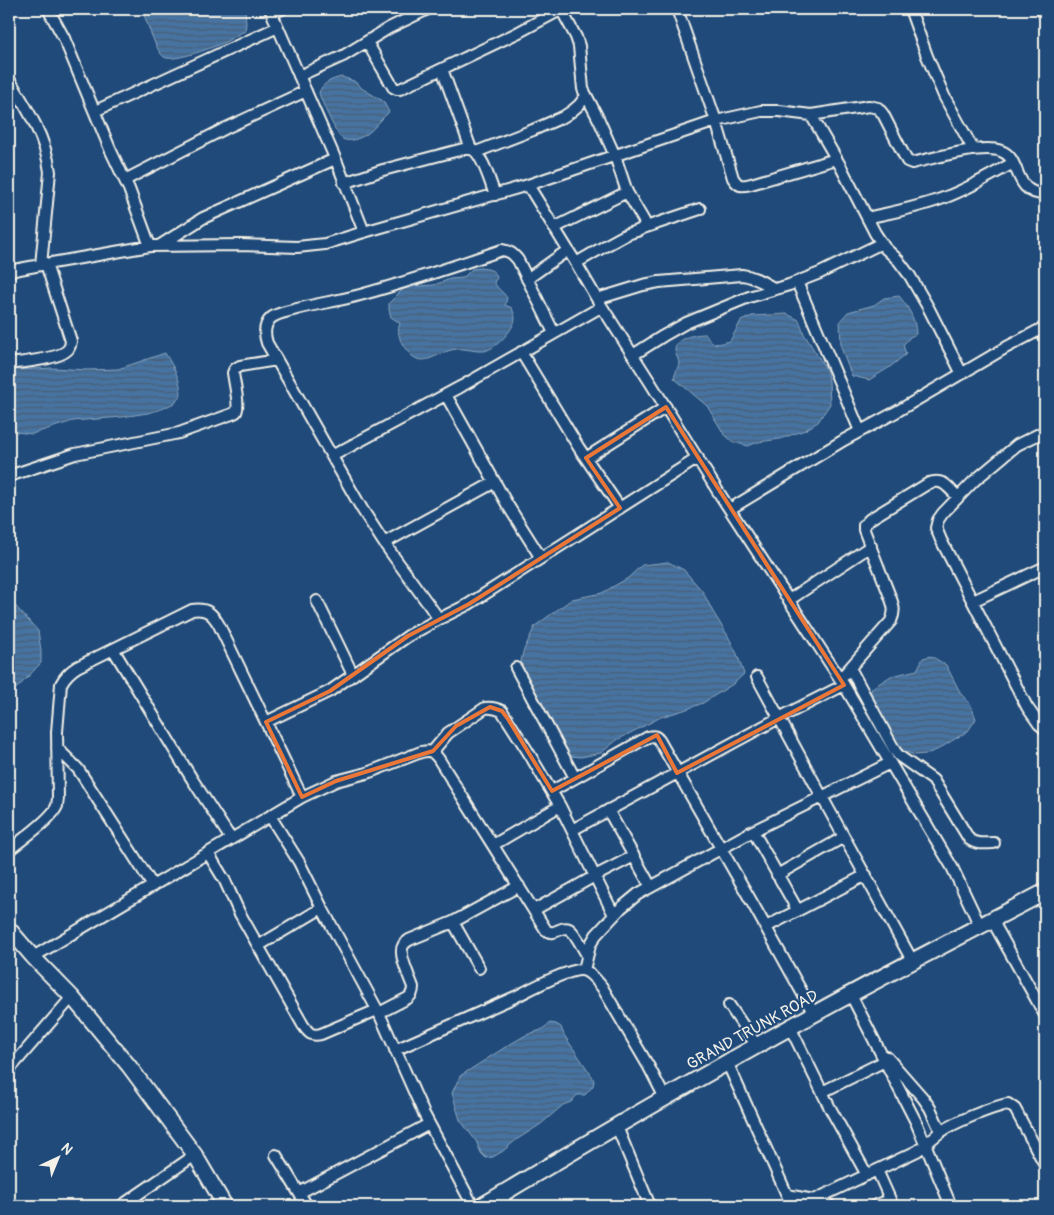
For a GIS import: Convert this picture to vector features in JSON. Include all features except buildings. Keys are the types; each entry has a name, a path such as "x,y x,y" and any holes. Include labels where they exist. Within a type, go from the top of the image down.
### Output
{"main road":[{"name":"GRAND TRUNK ROAD","path":"482,1206 504,1201 616,1127 727,1062 1045,892"}],"street":[{"path":"299,76 343,56 389,28 428,9"},
{"path":"367,42 393,87 396,89 408,86 517,33 561,9 579,46 583,89 615,156 627,192 644,221 645,225 643,228"},
{"path":"678,9 733,178 738,184 742,186 836,159"},
{"path":"910,9 944,96 973,149"},
{"path":"1042,9 1045,16"},
{"path":"53,10 110,149 155,246"},
{"path":"275,10 278,27 364,232"},
{"path":"95,111 278,27"},
{"path":"442,69 473,150 481,159 495,195"},
{"path":"9,79 27,108 48,158 50,172 44,264 71,341 70,348 55,357 9,364"},
{"path":"125,180 226,128 306,91"},
{"path":"344,183 383,170 463,149 473,150 534,130 563,117 572,111 586,96"},
{"path":"9,272 44,264 155,246 241,245 297,247 325,244 528,185 716,121 761,111 811,115 869,106 878,108 883,114 906,161 912,163 973,149 999,150 1010,156 1021,182 1032,192 1045,194"},
{"path":"811,115 874,233 910,276 962,374"},
{"path":"155,246 203,218 335,159"},
{"path":"867,218 927,204 948,197 1013,163"},
{"path":"528,185 599,303 789,600 845,676 899,756 933,780 969,840 978,844 994,843"},
{"path":"554,228 627,192"},
{"path":"576,263 605,246 643,228 700,209"},
{"path":"633,355 686,323 749,297 820,273 882,243"},
{"path":"439,619 362,510 276,360 264,335 265,328 268,322 277,315 417,279 502,250 508,250 518,260 554,333"},
{"path":"527,279 568,250"},
{"path":"332,456 446,395 554,333 599,303 643,285 742,275 756,278 775,289"},
{"path":"797,282 860,432"},
{"path":"730,509 844,440 1045,327"},
{"path":"521,352 586,458 620,508"},
{"path":"9,476 75,454 179,433 232,414 237,409 234,370 240,366 276,360"},
{"path":"446,395 507,504 541,558"},
{"path":"586,458 666,407"},
{"path":"1045,431 1017,445 978,477 938,520 936,528 1027,707 1045,729"},
{"path":"266,722 330,691 408,636 469,604 698,458"},
{"path":"572,830 779,718 845,676 894,615 891,599 864,530 864,525 935,480 943,482 958,497"},
{"path":"384,543 495,482"},
{"path":"789,600 871,546"},
{"path":"973,601 1045,567"},
{"path":"317,601 352,675"},
{"path":"9,850 40,825 53,813 57,806 57,732 61,684 64,677 76,667 192,610 205,610 210,613 219,625 302,797"},
{"path":"113,649 231,839"},
{"path":"516,668 575,778"},
{"path":"845,676 890,763 986,923 1045,1015"},
{"path":"757,677 913,962"},
{"path":"432,752 456,726 485,708 497,708 502,711 552,791 614,915"},
{"path":"552,791 648,737 656,736 722,849 814,1014"},
{"path":"57,748 78,768 153,886"},
{"path":"33,958 302,797 336,781 421,752 432,752 438,758 546,930 549,932 564,928 570,930 587,955"},
{"path":"584,970 590,946 596,935 631,899 753,831 890,763"},
{"path":"493,845 560,806"},
{"path":"608,810 651,887"},
{"path":"270,816 292,850 378,1012 429,1124 473,1206"},
{"path":"753,831 798,911"},
{"path":"778,875 844,837"},
{"path":"208,853 302,1025 315,1036 378,1012 408,998 413,992 413,987 401,954 404,944 409,940 453,922 519,886"},
{"path":"534,910 634,856"},
{"path":"766,927 866,876"},
{"path":"258,946 322,908"},
{"path":"453,922 479,968"},
{"path":"11,936 72,998 129,1066 194,1155 225,1206"},
{"path":"395,1050 548,980 584,970 602,987 665,1098"},
{"path":"851,995 916,1122 951,1206"},
{"path":"9,1070 72,998"},
{"path":"728,1005 757,1046"},
{"path":"790,1027 822,1092 867,1175"},
{"path":"878,1047 923,1098 930,1108 941,1132"},
{"path":"822,1092 885,1061"},
{"path":"727,1062 792,1206"},
{"path":"814,1200 912,1153 926,1145 941,1132 968,1119 1008,1104 1015,1109 1045,1165"},
{"path":"299,1193 429,1124"},
{"path":"616,1127 650,1206"},
{"path":"121,1206 194,1155"},
{"path":"276,1155 307,1206"},
{"path":"874,1206 892,1203 877,1170"},
{"path":"787,1195 825,1202 830,1206"},
{"path":"9,1201 13,1206"}],"highlighted area":[{"path":"666,407 844,685 677,773 657,735 552,791 508,719 502,711 490,707 456,726 433,751 336,781 302,797 266,722 330,691 408,636 469,604 620,508 586,458"}],"water":[{"path":"144,9 245,9 245,31 205,50 176,58 164,57 155,44 144,15"},
{"path":"342,77 354,81 383,101 389,112 373,129 358,139 344,140 341,138 329,117 319,93 328,82"},
{"path":"472,269 491,270 495,273 497,278 494,282 507,298 505,305 512,308 515,319 507,334 488,350 457,349 428,359 416,359 403,345 400,337 400,323 391,317 389,303 411,284 419,286 434,285 450,279 463,278"},
{"path":"899,296 911,314 916,329 916,334 910,337 903,345 906,354 869,380 852,376 841,347 840,321 848,312 874,305 884,298"},
{"path":"787,314 799,320 804,334 826,369 829,381 830,404 818,422 805,430 780,439 758,442 748,446 733,442 724,434 707,406 674,378 679,362 675,352 676,346 682,339 702,334 706,334 716,344 730,341 741,321 752,316"},
{"path":"165,353 178,379 181,396 174,403 162,409 122,417 73,421 32,434 9,431 9,371 53,368 118,369"},
{"path":"668,562 684,570 703,592 737,654 744,674 733,684 703,703 661,717 617,740 601,753 581,757 570,756 520,666 523,652 535,626 572,599 602,593 628,578 642,565"},
{"path":"9,599 38,631 41,663 9,694"},
{"path":"931,656 946,665 961,694 971,705 976,719 968,731 937,750 926,754 914,755 902,750 895,741 870,695 872,688 891,676 917,670 923,658"},
{"path":"550,1023 561,1027 564,1035 592,1076 593,1086 585,1095 577,1095 571,1102 563,1105 541,1124 503,1151 493,1157 486,1158 460,1120 452,1093 460,1076 507,1046 526,1035 541,1030"}]}
